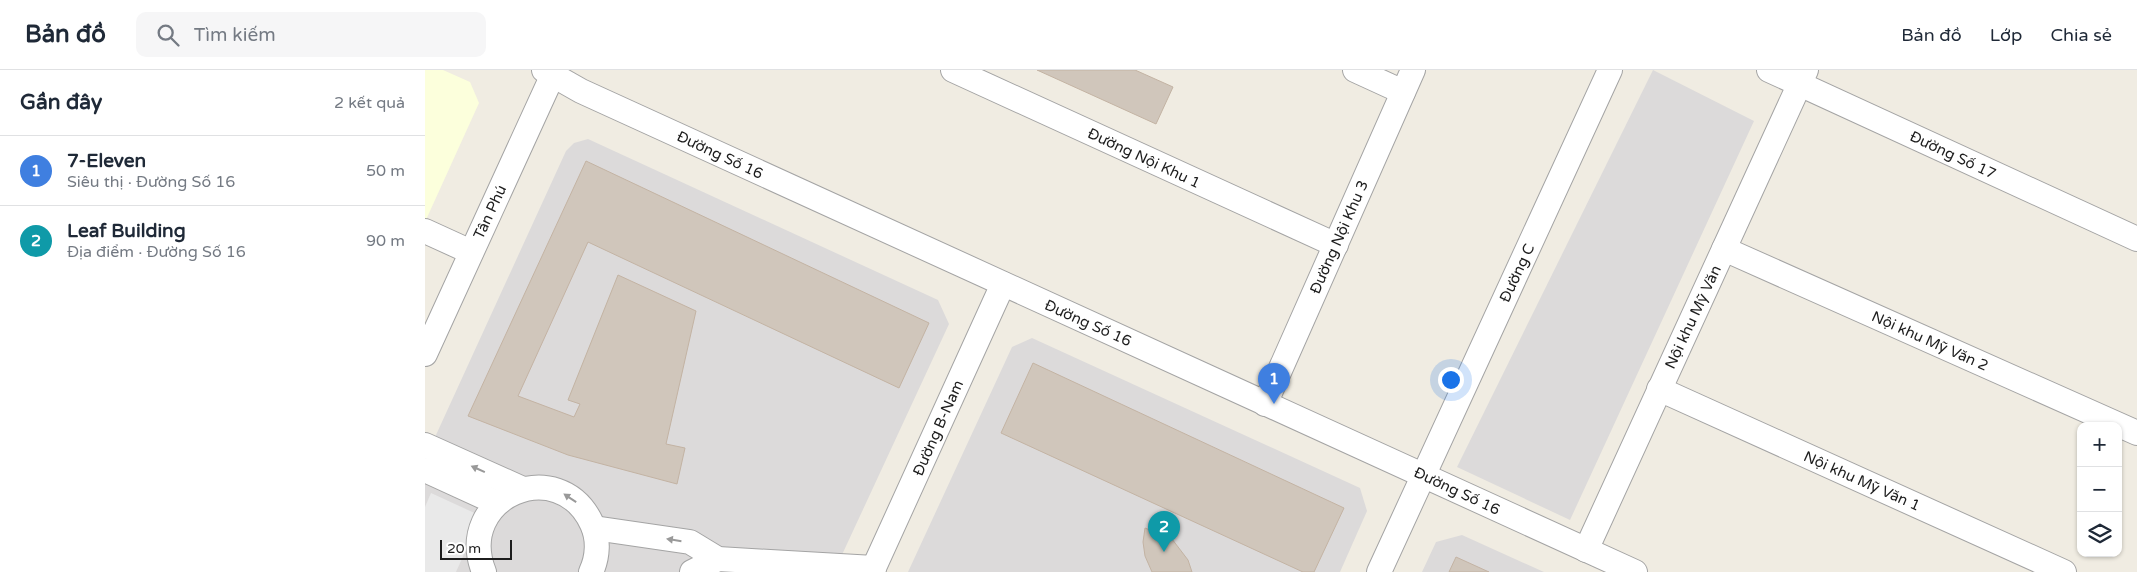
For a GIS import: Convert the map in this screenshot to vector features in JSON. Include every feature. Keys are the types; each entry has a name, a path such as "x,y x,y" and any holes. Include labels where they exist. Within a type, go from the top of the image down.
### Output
{"street":[{"name":"Đường Nội Khu 1","path":"953,70 1335,245"},
{"path":"1355,70 1403,92"},
{"name":"Đường Nội Khu 3","path":"1265,404 1413,70"},
{"name":"Đường C","path":"1379,572 1610,70"},
{"name":"Đường Số 17","path":"1769,70 1803,77 2137,239"},
{"name":"Đường Số 16","path":"550,72 581,91 1635,572"},
{"name":"Tân Phú","path":"425,354 550,72"},
{"name":"Nội khu Mỹ Văn","path":"1586,550 1803,77"},
{"path":"425,231 471,252"},
{"name":"Nội khu Mỹ Văn 2","path":"1724,249 2137,433"},
{"name":"Đường B-Nam","path":"873,570 1003,284"},
{"name":"Nội khu Mỹ Văn 1","path":"1659,389 2064,572"},
{"path":"425,445 523,489 552,490 570,497 585,511 594,528 597,547 591,572"},
{"path":"425,470 497,503"},
{"path":"484,572 479,556 479,537 485,518 497,503 523,489"},
{"path":"594,528 690,542 718,559 873,570"},
{"path":"692,572 718,559"}],"shaded area":[{"path":"425,70 443,70 470,82 479,103 425,222"},
{"path":"1653,70 1754,121 1570,520 1457,467"},
{"path":"588,139 938,300 949,324 834,572 425,572 425,459 566,151 574,143"},
{"path":"1032,338 1360,488 1367,511 1340,572 908,572 1012,347"},
{"path":"431,493 481,516 456,572 425,572 425,507"},
{"path":"1462,535 1544,572 1422,572 1436,542"}],"building":[{"path":"1037,70 1135,70 1173,87 1156,124"},
{"path":"586,161 929,323 899,388 588,242 518,396 574,417 580,404 568,400 618,275 696,311 666,444 685,448 677,484 568,455 468,416"},
{"path":"1033,363 1344,508 1314,572 1303,572 1001,433"},
{"path":"1145,528 1172,539 1188,560 1192,572 1152,572 1145,556 1143,542"},
{"path":"1456,557 1489,572 1449,572"}],"place":[{"name":"7-Eleven","path":"1274,404"},
{"name":"Leaf Building","path":"1164,552"}]}
